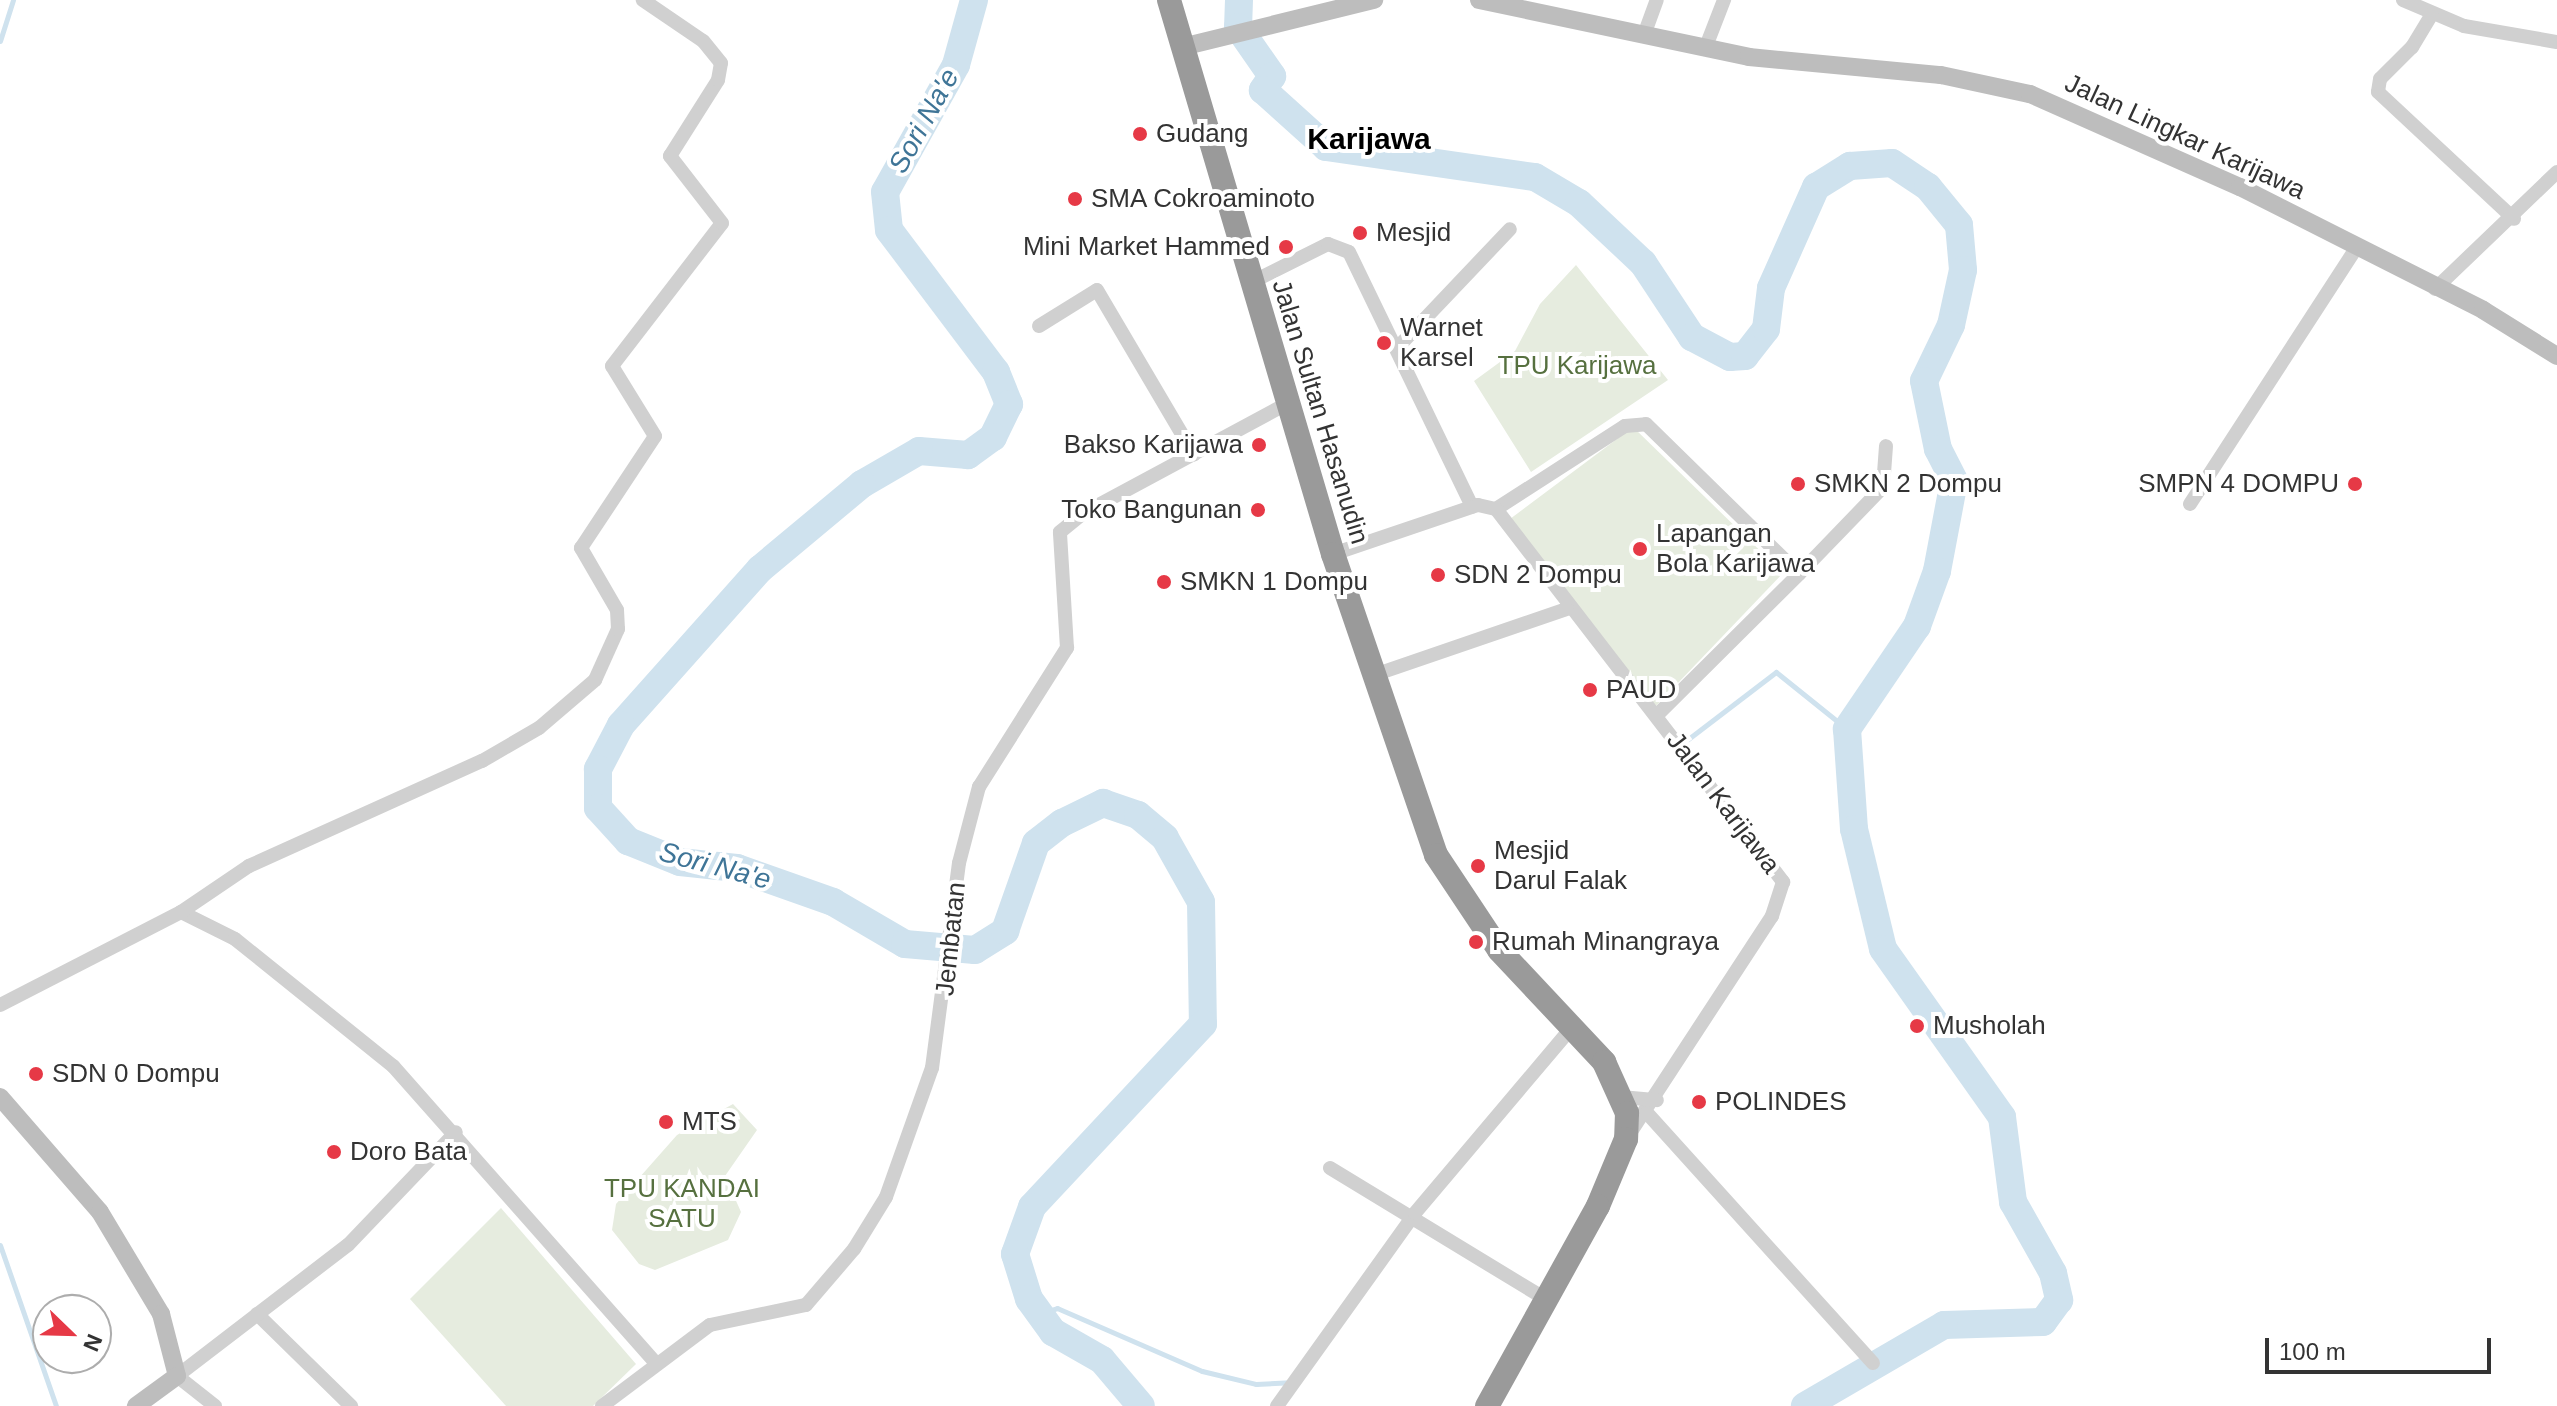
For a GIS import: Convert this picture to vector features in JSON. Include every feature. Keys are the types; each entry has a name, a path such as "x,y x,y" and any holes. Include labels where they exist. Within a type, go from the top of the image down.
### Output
{"highway":[{"name":"Jalan Sultan Hasanudin","path":"1169,0 1333,554 1436,855 1499,950 1573,1026 1621,1097 1626,1139 1598,1206 1542,1297 1487,1406"}],"main road":[{"path":"1182,47 1374,0"},
{"name":"Jalan Lingkar Karijawa","path":"1479,0 1705,49 1941,75 2030,94 2227,181 2557,356"},
{"path":"0,1097 100,1212 161,1314 177,1376 136,1406"}],"street":[{"path":"0,1005 181,912 249,866 354,823 539,728 595,680 612,649 617,610 581,548 655,436 612,366 722,223 670,156 718,80 721,63 703,41 643,0"},
{"path":"1644,35 1657,0"},
{"path":"1705,49 1724,0"},
{"path":"2403,0 2432,14 2557,42"},
{"path":"2432,14 2380,79 2378,92 2514,219"},
{"path":"2435,289 2514,219 2557,172"},
{"path":"1399,346 1510,229"},
{"path":"1252,282 1340,245 1399,346 1472,507"},
{"path":"2190,504 2355,250"},
{"path":"1039,326 1097,290 1194,455 1290,402"},
{"path":"1333,554 1472,507 1496,509 1625,426 1646,424 1799,574"},
{"path":"1657,715 1883,487 1886,446"},
{"name":"Jembatan","path":"602,1406 656,1363 722,1319 793,1312 826,1283 886,1197 920,1107 943,1016 959,863 979,787 1067,648 1060,532 1194,455"},
{"name":"Jalan Karijawa","path":"1496,509 1567,609 1657,715 1783,888 1657,1100"},
{"path":"1374,675 1567,609"},
{"path":"181,912 235,939 341,1020 456,1132 656,1363"},
{"path":"1277,1406 1415,1213 1573,1026"},
{"path":"1621,1097 1657,1100"},
{"path":"1626,1139 1657,1100"},
{"path":"1647,1113 1873,1363"},
{"path":"215,1406 177,1376 348,1245 456,1132"},
{"path":"1330,1168 1415,1213 1542,1297"},
{"path":"257,1314 351,1406"}],"green space":[{"name":"TPU Karijawa","path":"1576,265 1668,380 1531,472 1474,381 1515,351 1540,304"},
{"name":"Lapangan Bola Karijawa","path":"1633,427 1783,573 1655,707 1502,525"},
{"name":"TPU KANDAI SATU","path":"733,1104 757,1130 725,1176 741,1212 728,1240 655,1270 639,1264 612,1230 616,1204 677,1135"},
{"path":"501,1208 636,1364 593,1406 506,1406 410,1299"}],"waterway":[{"path":"0,41 13,0"},
{"name":"Sori Na'e","path":"974,0 956,65 885,192 889,230 996,372 1009,404 993,437 968,455 919,451 862,484 760,569 621,725 598,769 598,808 628,841 680,862 737,868 833,902 905,944 975,950 1005,931 1036,843 1062,823 1103,803 1138,815 1165,838 1201,902 1203,1024 1032,1207 1015,1254 1029,1299 1053,1332 1102,1360 1141,1406"},
{"path":"1239,0 1238,27 1272,76 1263,90 1326,147 1535,177 1579,203 1643,263 1692,337 1730,357 1745,356 1766,329 1771,288 1816,187 1850,166 1892,163 1928,187 1959,225 1963,270 1951,325 1924,381 1938,449 1954,481 1937,571 1917,626 1847,729 1854,829 1883,949 2002,1117 2013,1202 2053,1273 2059,1300 2043,1322 1944,1325 1805,1406"},
{"path":"1683,743 1776,672 1847,729"},
{"path":"0,1245 56,1406"},
{"path":"1039,1314 1057,1308 1202,1371 1256,1384 1290,1382"}],"place":[{"name":"Gudang","path":"1140,134"},
{"name":"SMA Cokroaminoto","path":"1075,199"},
{"name":"Mesjid","path":"1360,233"},
{"name":"Mini Market Hammed","path":"1286,247"},
{"name":"Warnet Karsel","path":"1384,343"},
{"name":"Bakso Karijawa","path":"1259,445"},
{"name":"SMKN 2 Dompu","path":"1798,484"},
{"name":"SMPN 4 DOMPU","path":"2355,484"},
{"name":"Toko Bangunan","path":"1258,510"},
{"name":"Lapangan Bola Karijawa","path":"1640,549"},
{"name":"SDN 2 Dompu","path":"1438,575"},
{"name":"SMKN 1 Dompu","path":"1164,582"},
{"name":"PAUD","path":"1590,690"},
{"name":"Mesjid Darul Falak","path":"1478,866"},
{"name":"Rumah Minangraya","path":"1476,942"},
{"name":"Musholah","path":"1917,1026"},
{"name":"SDN 0 Dompu","path":"36,1074"},
{"name":"POLINDES","path":"1699,1102"},
{"name":"MTS","path":"666,1122"},
{"name":"Doro Bata","path":"334,1152"}],"district":[{"name":"Karijawa","path":"1369,139"}]}
